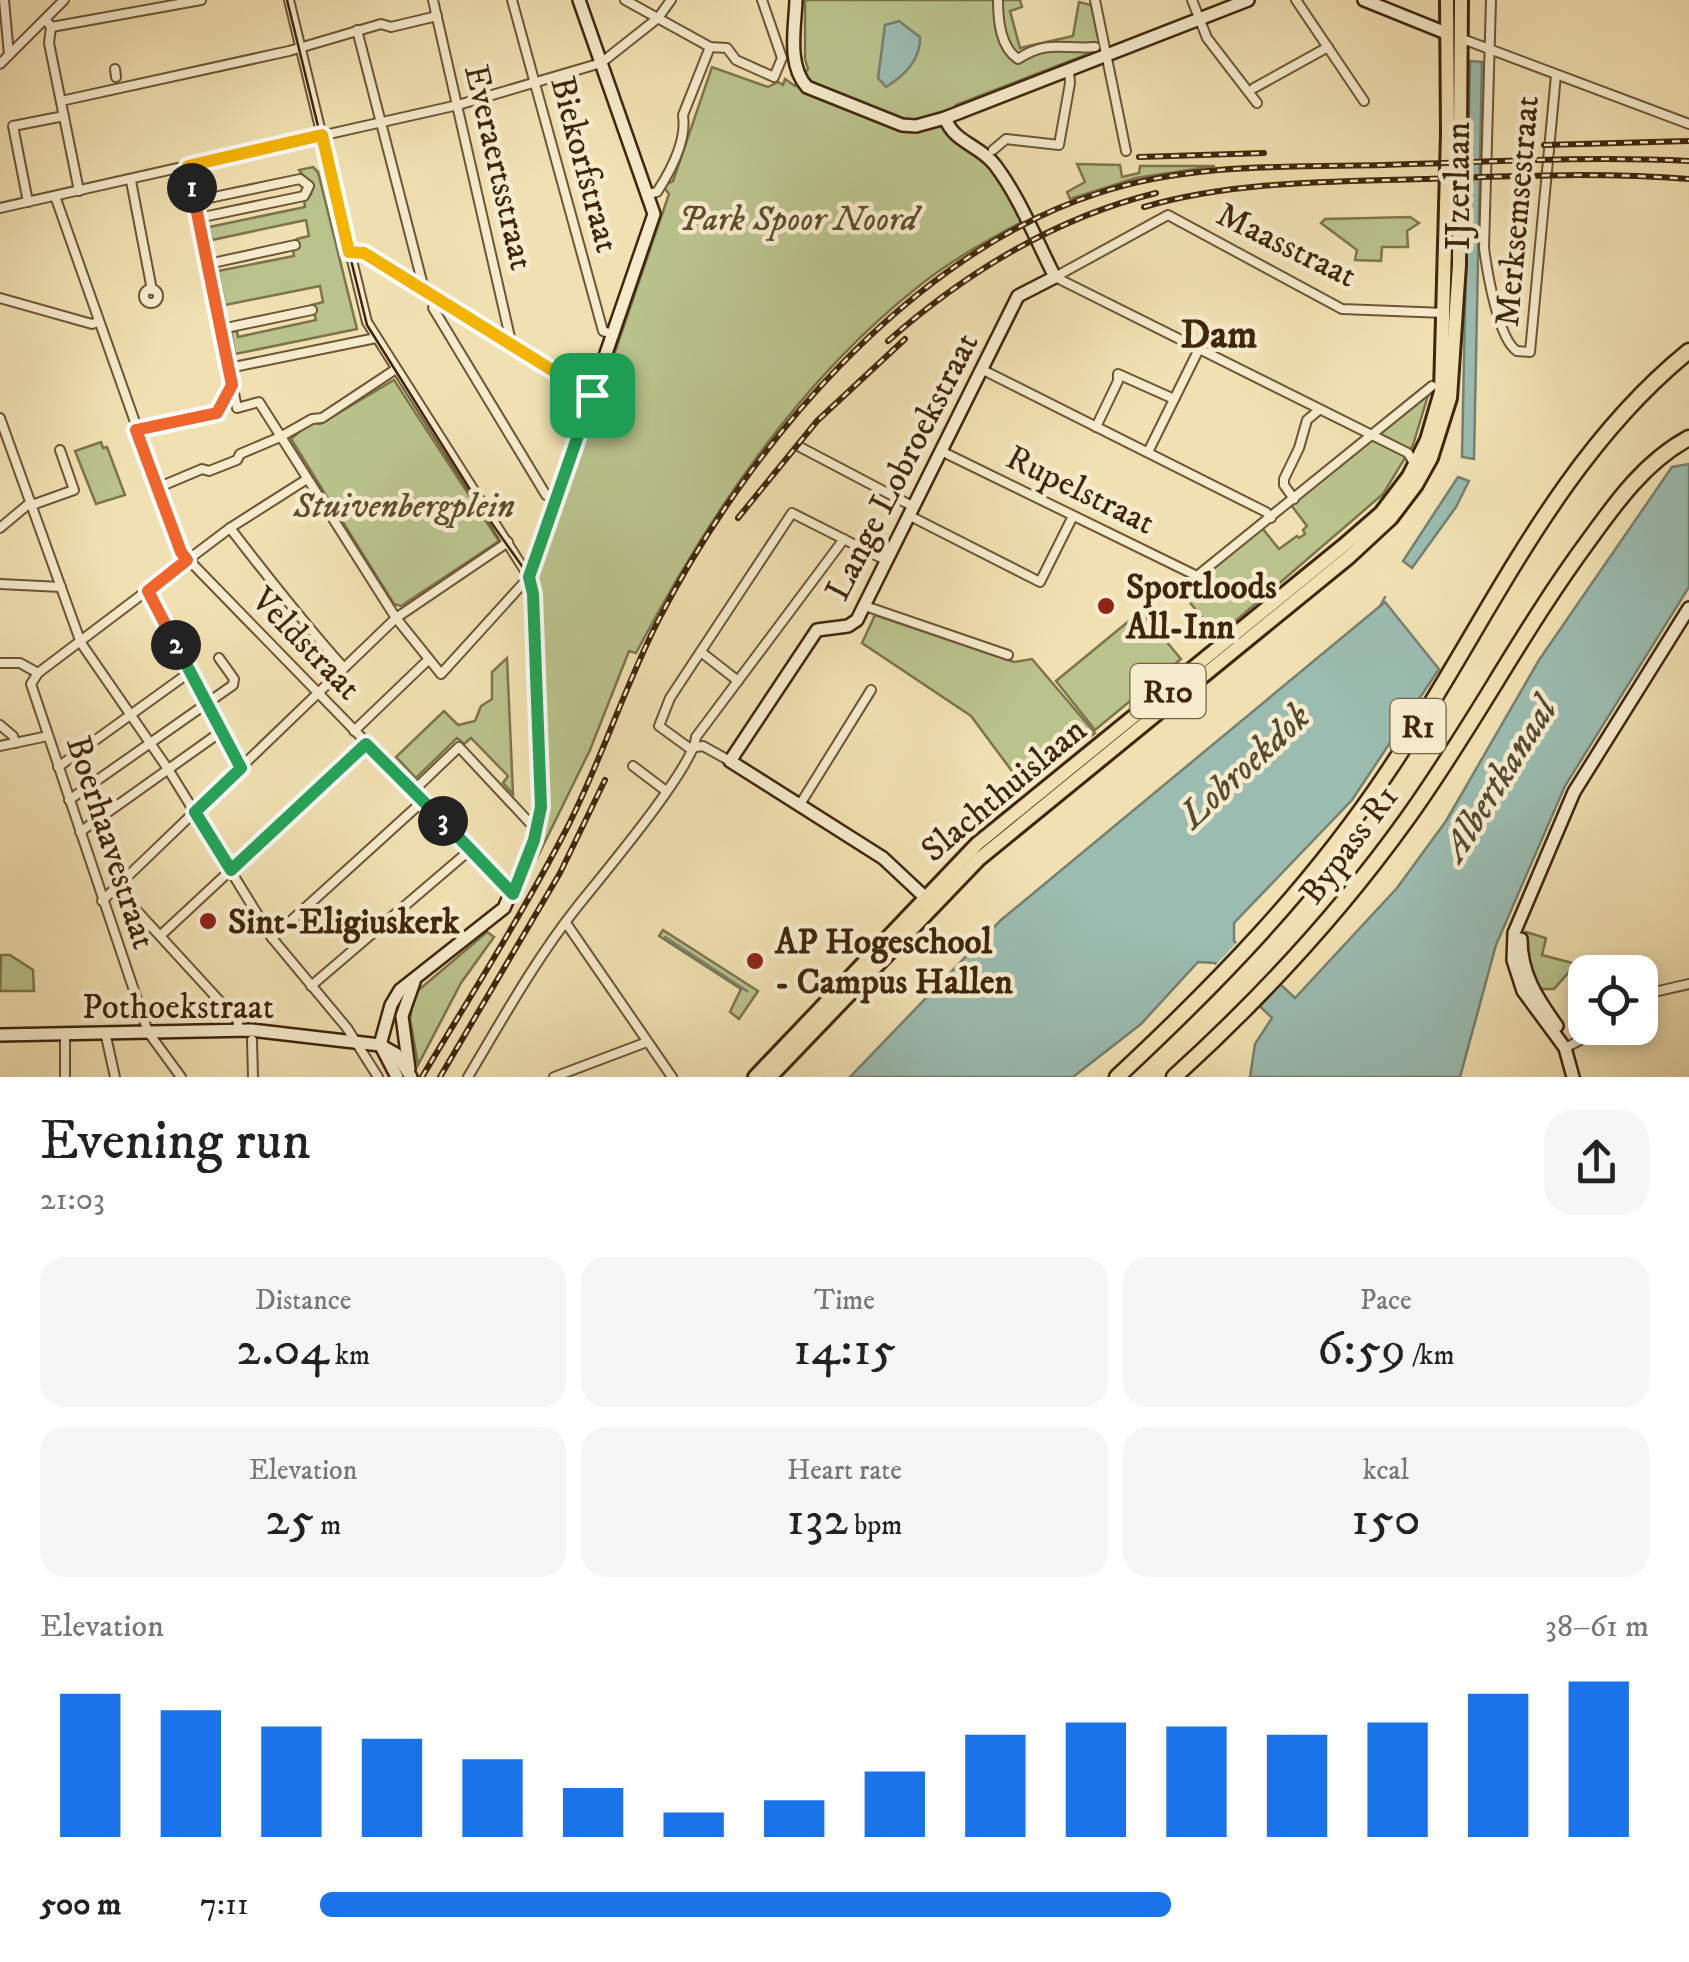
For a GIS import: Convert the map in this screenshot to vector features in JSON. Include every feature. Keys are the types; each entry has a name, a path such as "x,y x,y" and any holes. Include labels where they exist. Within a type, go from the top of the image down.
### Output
{"highway":[{"name":"R1","path":"1117,1077 1223,976 1330,852 1410,739 1568,482 1624,411 1689,351"},
{"name":"Bypass R1","path":"1174,1077 1304,950 1408,819 1559,580 1624,492 1650,466 1689,438"}],"main road":[{"name":"R10","path":"1442,381 1459,247 1453,35 1446,0"},
{"name":"R10","path":"1442,381 1453,35 1460,0"},
{"name":"Slachthuislaan","path":"770,1077 977,844 1368,524 1400,490 1415,465 1432,426 1442,381"},
{"name":"Slachthuislaan","path":"755,1077 929,902 1349,557 1390,518 1431,458 1447,412 1442,381"}],"street":[{"path":"4,0 9,56"},
{"path":"0,64 49,23 64,0"},
{"path":"49,23 201,0"},
{"path":"288,0 367,322 494,526 508,542 529,577 533,594 539,729 538,825 513,894 500,912 394,999 380,1045 397,1077"},
{"name":"Everaertsstraat","path":"434,0 512,346"},
{"name":"Biekorfstraat","path":"512,0 603,331 614,335"},
{"path":"136,430 260,402 396,618 441,674 529,577 654,214 579,0"},
{"path":"625,0 710,47 727,48 736,60 774,77 782,58 762,0"},
{"path":"0,208 458,105 602,63 658,18 671,0"},
{"path":"796,0 796,72 807,87 895,124 916,126 1069,70 1101,49 1200,20 1248,0"},
{"path":"998,0 1003,38 1010,55 1018,59 1058,45 1101,49"},
{"path":"1094,0 1101,49 1126,151"},
{"path":"1192,0 1207,38 1258,103"},
{"path":"1296,0 1364,101"},
{"path":"1364,0 1689,124"},
{"name":"IJzerlaan","path":"1490,0 1484,211 1487,274 1508,344 1517,351 1530,352"},
{"path":"60,101 117,79 289,51 380,24 391,27 437,16"},
{"path":"49,23 49,44 79,191"},
{"path":"357,30 424,290"},
{"path":"649,200 669,173 685,126 683,116 710,47"},
{"path":"1254,88 1328,47"},
{"path":"993,150 1009,139 1059,145 1069,70"},
{"name":"Merksemsestraat","path":"1530,352 1556,75"},
{"path":"28,202 13,126 64,116"},
{"path":"945,118 957,138 985,154 999,170 1055,277 1408,453 1415,465"},
{"path":"188,166 238,408"},
{"path":"195,201 300,179 309,186 304,196 198,218"},
{"path":"131,180 152,290"},
{"path":"55,196 157,488 187,560"},
{"name":"Maasstraat","path":"1168,215 1342,309 1445,313"},
{"name":"Lange Lobroekstraat","path":"730,761 817,630 848,626 865,606 1018,296 1168,215"},
{"path":"208,264 295,245"},
{"path":"349,252 364,253 592,395"},
{"path":"0,298 92,324 98,322"},
{"path":"436,298 433,308 452,340 546,495 556,499"},
{"path":"221,329 312,310"},
{"path":"229,368 376,338"},
{"path":"1148,452 1198,349"},
{"path":"157,488 202,469 237,460 240,454 312,418 322,418 396,369"},
{"path":"983,370 1266,512 1271,518 1442,381"},
{"path":"1096,426 1118,374 1174,399"},
{"path":"217,413 232,385"},
{"path":"1294,500 1284,478 1307,420 1319,410"},
{"path":"0,418 3,437 81,643 168,769 272,938 378,1077"},
{"path":"800,447 1040,582 1073,516"},
{"path":"0,528 31,504 74,490 60,450"},
{"name":"Rupelstraat","path":"942,451 1197,576 1271,518"},
{"path":"0,663 20,662 38,673 230,528 307,479"},
{"path":"694,749 659,726 670,698 792,513 888,560"},
{"path":"230,528 309,630 344,668"},
{"path":"468,1077 520,988 566,922 666,791 694,749 696,738 844,539"},
{"path":"102,901 396,618 508,542"},
{"name":"Veldstraat","path":"187,560 513,894"},
{"path":"0,584 61,587"},
{"path":"148,591 241,768"},
{"path":"865,606 1008,655"},
{"path":"1574,1077 1568,1047 1531,989 1521,948 1521,914 1574,792 1689,608"},
{"path":"700,652 738,681"},
{"path":"69,800 233,685 234,680 219,658"},
{"path":"354,731 428,660"},
{"path":"58,767 190,672"},
{"name":"Boerhaavestraat","path":"38,673 31,684 148,1032 181,1077"},
{"path":"799,806 871,690"},
{"path":"0,725 15,742"},
{"path":"80,832 222,732"},
{"path":"0,746 48,736"},
{"path":"161,935 366,744"},
{"path":"694,749 703,746 730,761 883,858 929,902"},
{"path":"413,792 459,747 529,822 538,825"},
{"path":"634,766 666,791"},
{"path":"272,938 423,801"},
{"path":"311,986 470,850"},
{"path":"116,888 238,1020 238,1030"},
{"path":"566,922 672,1077"},
{"path":"411,1076 402,1016 414,982"},
{"path":"1658,991 1689,984"},
{"name":"Pothoekstraat","path":"0,1035 238,1030 380,1045"},
{"path":"105,1032 115,1077"},
{"path":"65,1077 66,1033"},
{"path":"252,1040 253,1077"},
{"path":"554,1077 647,1042"},
{"path":"380,1045 396,1054 411,1076"},
{"path":"1568,1047 1572,1045"}],"green space":[{"name":"Park Spoor Noord","path":"805,0 1020,0 1022,7 1010,11 1020,48 1073,36 1079,2 1091,5 1101,49 956,105 960,116 954,120 954,129 982,147 1029,218 986,241 919,286 833,365 795,408 725,502 636,653 629,651 590,750 537,858 534,856 543,831 547,800 537,580 669,194 663,186 673,181 712,67 768,87 778,82 783,85 785,79 795,86 808,69"},
{"path":"1077,164 1120,165 1122,177 1139,173 1140,166 1215,166 1136,178 1070,199 1067,192 1085,182"},
{"path":"313,167 318,172 357,329 235,354 231,332 237,331 238,337 316,320 312,305 323,302 320,286 225,305 218,271 294,256 293,250 299,248 297,239 309,236 306,220 212,240 209,227 305,207 304,200 312,187 299,170"},
{"path":"1410,217 1419,223 1407,231 1408,247 1382,247 1381,261 1355,260 1357,250 1321,223 1325,219"},
{"name":"Stuivenbergplein","path":"394,380 499,541 401,606 394,604 291,439 311,422 320,424"},
{"path":"1429,392 1413,445 1383,494 1218,636 1180,591 1262,528 1279,549 1305,534 1307,526 1291,505"},
{"path":"101,442 103,448 107,447 125,495 96,504 75,451"},
{"path":"1141,611 1181,659 1095,730 1056,681"},
{"path":"875,615 1014,662 1032,659 1095,733 1023,786 971,716 862,643"},
{"path":"507,658 513,794 503,783 508,776 471,738 464,744 457,738 416,778 396,757 444,711 458,725 475,721 481,706 492,699 492,672"},
{"path":"663,930 758,991 739,1019 730,1012 741,989 659,936"},
{"path":"487,932 494,937 461,983 418,1065 410,1019 414,994"},
{"path":"1526,932 1546,938 1542,955 1568,962 1568,973 1554,989 1540,989 1528,967"},
{"path":"1,955 10,955 33,970 34,991 0,991"}],"water":[{"path":"899,21 920,37 920,45 910,66 886,87 878,78 885,25"},
{"path":"1470,61 1482,62 1474,459 1462,457"},
{"path":"1689,464 1689,587 1565,786 1496,945 1460,1077 1250,1077 1255,1044 1272,1018 1215,963 1198,962 1141,1024 1073,1077 850,1077 1001,920 1385,602 1439,669 1352,800 1234,923 1234,941 1295,998 1397,888 1446,821 1539,660 1672,467"},
{"path":"1458,477 1469,481 1456,507 1412,568 1403,561"}],"pier":[{"path":"1240,939 1275,972 1248,1002 1213,968"}],"waterway":[{"path":"1380,606 1385,597"},
{"path":"665,937 747,991"}],"tram line":[{"path":"287,0 367,325 524,569 531,591 533,631"}],"railway":[{"path":"1544,145 1689,141"},
{"path":"1139,157 1264,153"},
{"path":"422,1077 550,860 658,621 737,490 786,426 841,365 900,309 963,261 1029,222 1099,193 1204,171 1575,159 1689,161"},
{"path":"1144,207 1212,192 1318,182 1556,175 1689,179"},
{"path":"888,341 948,293 1013,251 1082,217 1156,193"},
{"path":"738,518 817,421 905,339"},
{"path":"440,1077 560,873 605,780"}],"place":[{"name":"Sportloods All-Inn","path":"1106,606"},
{"name":"Sint-Eligiuskerk","path":"208,921"},
{"name":"AP Hogeschool - Campus Hallen","path":"755,961"}],"district":[{"name":"Dam","path":"1219,333"}],"route":[{"path":"322,135 349,252 364,253 592,395 529,577 533,594 541,807 534,840 513,894 366,744 231,870 195,812 241,768 148,591 187,560 136,430 217,413 232,385 188,166 322,135"}],"water label":[{"name":"Lobroekdok","path":"1244,765"},
{"name":"Albertkanaal","path":"1498,778"}]}
